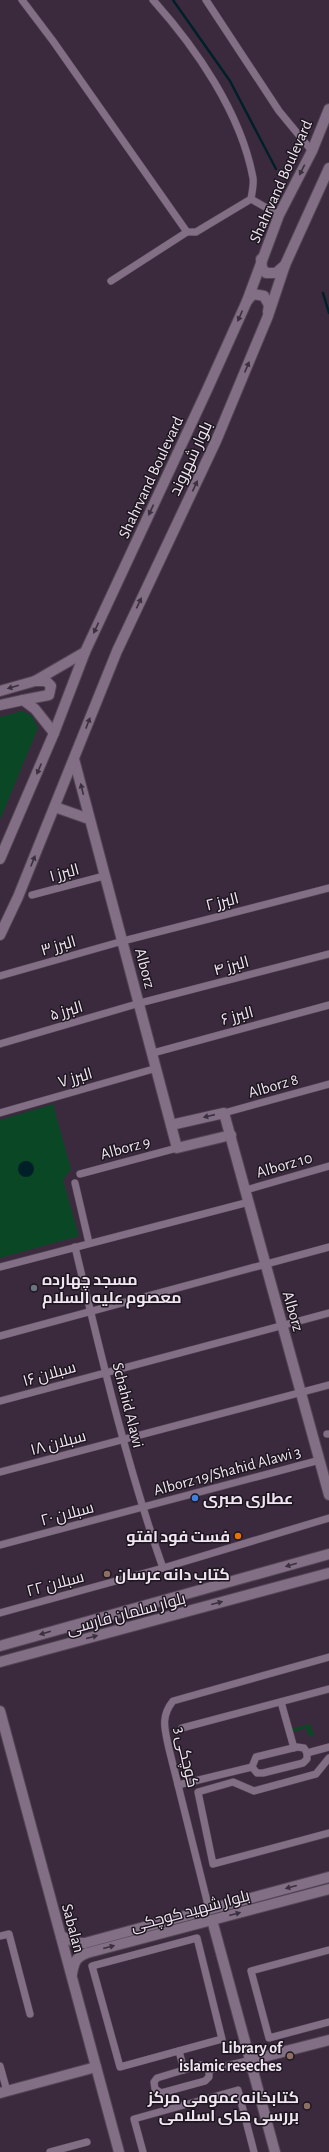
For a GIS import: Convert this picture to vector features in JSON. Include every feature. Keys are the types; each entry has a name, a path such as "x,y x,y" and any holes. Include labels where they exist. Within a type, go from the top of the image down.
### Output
{"main road":[{"name":"Shahrvand Boulevard","path":"0,859 54,733 85,652 247,301 279,215 312,151 329,109"},
{"name":"بلوار شهروند","path":"74,759 117,651 216,441 268,316 285,265 329,168"},
{"path":"261,260 262,268 266,273 276,273 285,265"},
{"path":"247,301 253,294 264,296 269,305 268,316"},
{"path":"0,691 35,681 85,652"},
{"path":"0,705 49,695 51,686 46,681 35,681"},
{"path":"23,700 35,709 54,733"},
{"path":"0,935 18,897 74,759"},
{"name":"Alborz","path":"74,759 104,876 140,1003 177,1148"},
{"path":"55,807 89,819"},
{"path":"171,1126 224,1113"},
{"name":"Alborz","path":"224,1113 320,1460 327,1477 329,1495"},
{"path":"177,1148 231,1135"},
{"name":"بلوار سلمان فارسی","path":"0,1646 329,1554"},
{"name":"بلوار سلمان فارسی","path":"0,1662 329,1573"},
{"name":"Sabalan","path":"0,1711 119,2152"},
{"name":"بلوار شهید کوچکی","path":"71,1976 74,1962 86,1948 209,1909 329,1877"},
{"name":"بلوار شهید کوچکی","path":"61,1936 86,1948 212,1920 329,1889"},
{"path":"212,1920 275,2152"},
{"path":"251,2060 329,2040"},
{"path":"4,2092 96,2067"}],"street":[{"path":"22,0 53,41 187,232"},
{"path":"153,0 193,51 229,106 253,179 251,199"},
{"path":"206,0 279,111 312,151"},
{"path":"110,281 187,232 196,232 251,199"},
{"path":"251,199 279,215"},
{"name":"البرز ۱","path":"32,895 104,876"},
{"name":"البرز ۲","path":"123,941 329,888"},
{"name":"البرز ۳","path":"0,976 123,941"},
{"name":"البرز ۴","path":"140,1003 329,954"},
{"name":"البرز ۵","path":"0,1044 140,1003"},
{"name":"البرز ۶","path":"153,1053 329,1005"},
{"name":"البرز ۷","path":"0,1113 157,1068"},
{"name":"Alborz 8","path":"224,1113 329,1084"},
{"name":"Alborz 9","path":"80,1174 177,1148"},
{"name":"Alborz 10","path":"246,1190 329,1166"},
{"path":"75,1183 89,1243"},
{"path":"0,1267 249,1202"},
{"name":"Schahid Alawi","path":"75,1247 122,1439 142,1508 163,1568"},
{"path":"0,1336 329,1247"},
{"name":"سبلان ۱۶","path":"0,1401 106,1372 283,1327 329,1313"},
{"name":"سبلان ۱۸","path":"0,1472 329,1385"},
{"name":"Alborz 19/Shahid Alawi 3","path":"142,1508 320,1460"},
{"name":"سبلان ۲۰","path":"0,1545 142,1508"},
{"name":"سبلان ۲۲","path":"0,1613 163,1568 329,1518"},
{"name":"کوچکی 3","path":"209,1909 164,1726 166,1710 173,1701 329,1657"},
{"path":"182,1728 329,1689"},
{"path":"281,1702 294,1748"},
{"path":"307,1753 329,1747"},
{"path":"294,1748 304,1748 307,1753 307,1759 303,1763 263,1773 257,1773 252,1767 256,1757 294,1748"},
{"path":"329,1758 316,1774 254,1791 233,1782 198,1792 213,1864 329,1833"},
{"path":"178,1785 252,1767"},
{"path":"279,1769 283,1783"},
{"path":"0,1936 9,1934 30,2014"},
{"path":"197,1938 222,2039 179,2051 120,2067 92,1966 197,1938"},
{"path":"329,1950 251,1971 268,2038 329,2022"},
{"path":"179,2051 184,2070"},
{"path":"209,2070 251,2060"},
{"path":"203,2065 209,2070 209,2077 205,2081 162,2093 155,2089 154,2082 157,2078 203,2065"},
{"path":"0,2066 4,2092"},
{"path":"143,2152 134,2119 238,2090 254,2152"},
{"path":"50,2152 87,2142"}],"green space":[{"path":"22,711 32,716 38,728 0,820 0,717"},
{"path":"53,1104 71,1169 63,1180 79,1236 0,1258 0,1120"},
{"path":"310,1724 314,1736 312,1737 308,1735 306,1728 293,1732 292,1729"}],"water":[{"path":"26,1161 33,1166 34,1169 29,1176 26,1177 19,1172 18,1169 23,1162"}],"waterway":[{"path":"173,0 230,81 276,169"},
{"path":"323,293 329,313"}],"place":[{"name":"مسجد چهارده معصوم علیه السلام","path":"34,1288"},
{"name":"عطاری صبری","path":"195,1498"},
{"name":"فست فود افتو","path":"238,1536"},
{"name":"کتاب دانه عرسان","path":"107,1574"},
{"name":"Library of islamic reseches","path":"290,2056"},
{"name":"کتابخانه عمومی مرکز بررسی های اسلامی","path":"307,2106"}]}
